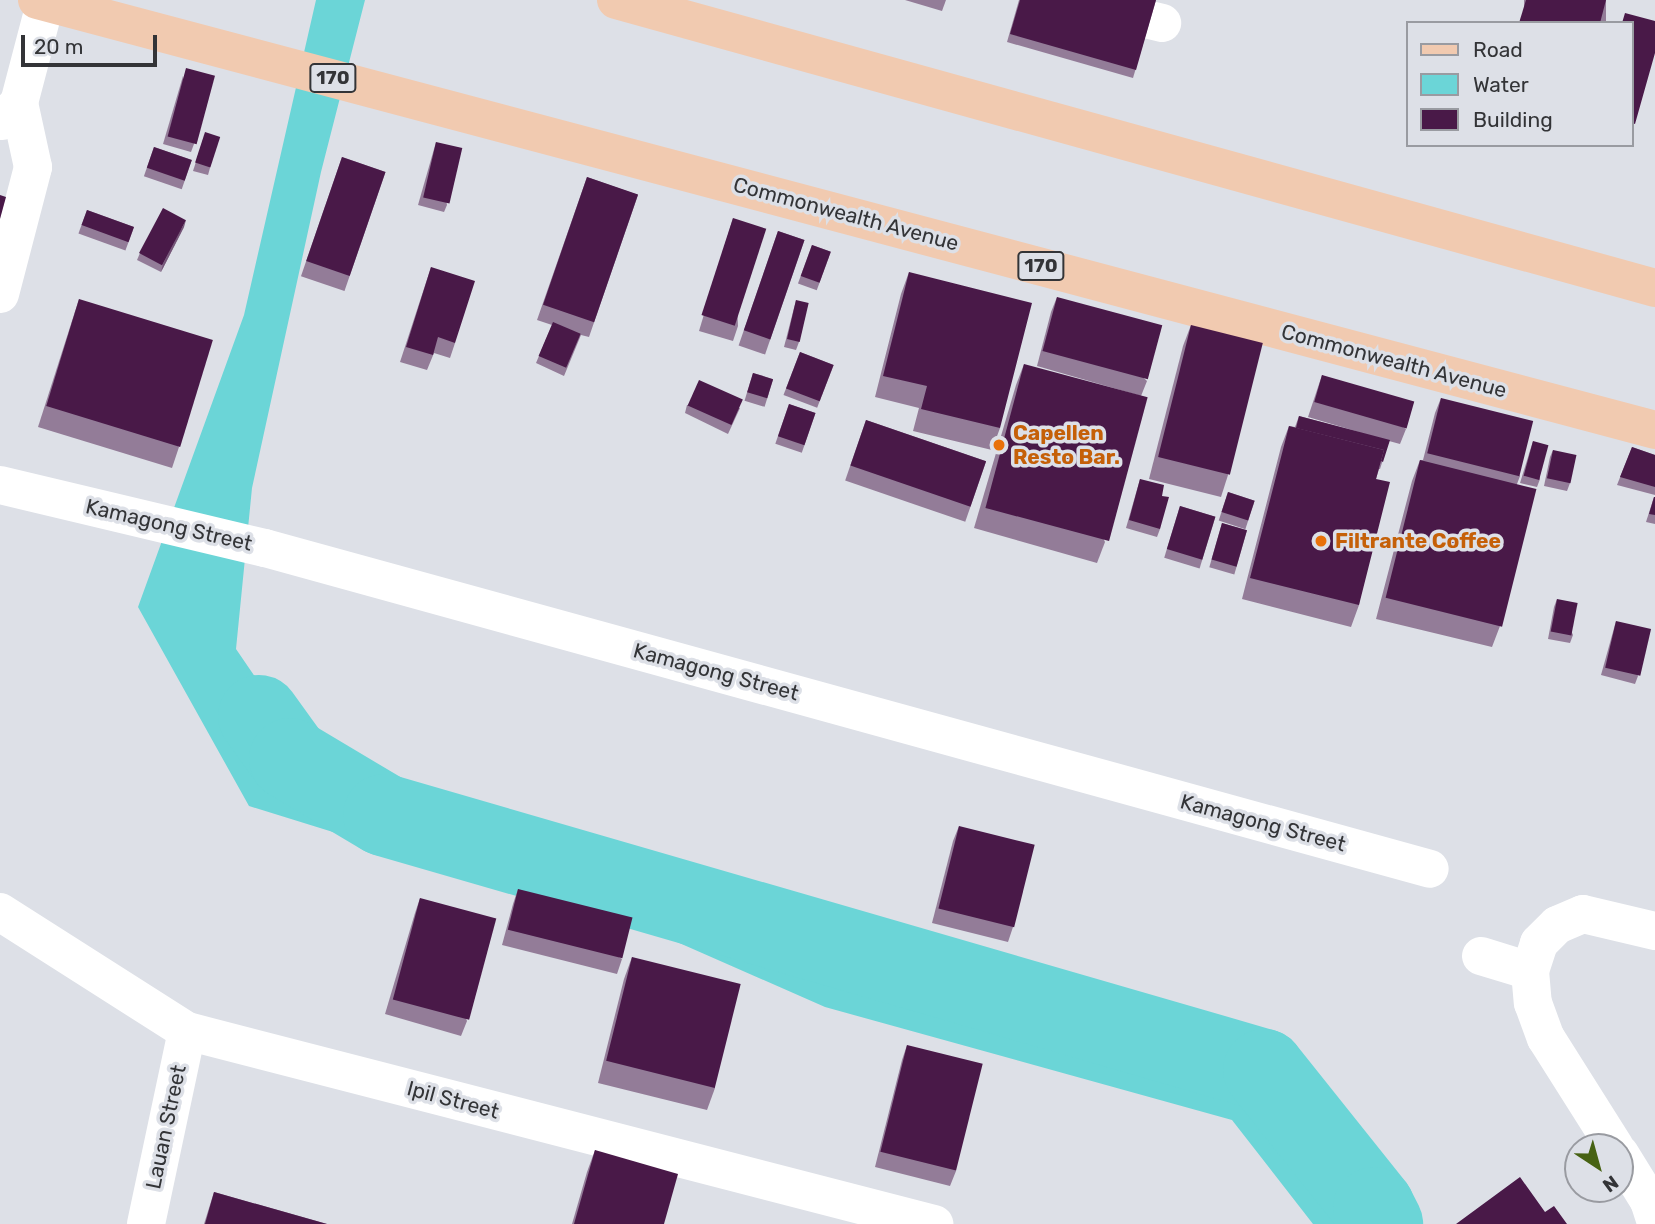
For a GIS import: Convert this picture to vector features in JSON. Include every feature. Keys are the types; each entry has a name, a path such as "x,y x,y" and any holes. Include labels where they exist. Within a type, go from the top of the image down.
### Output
{"main road":[{"path":"616,0 1655,288"},
{"name":"Commonwealth Avenue","path":"43,1 1655,430"}],"street":[{"path":"1068,0 1162,23"},
{"path":"0,294 33,167 9,113 43,1"},
{"name":"Kamagong Street","path":"0,485 265,548 1430,869"},
{"name":"Ipil Street","path":"0,912 187,1031 933,1224"},
{"path":"1606,1133 1546,1038 1533,1003 1530,971 1539,943 1557,925 1583,914 1655,931"},
{"path":"1481,956 1530,971"},
{"name":"Lauan Street","path":"146,1224 187,1031"},
{"path":"1634,1177 1649,1201 1655,1219"}],"water":[{"path":"316,0 365,0 321,172 252,488 236,649 324,778 401,831 1236,1054 1326,1121 1380,1224 1313,1224 1232,1120 825,1007 652,931 249,806 138,607 244,315"}],"building":[{"path":"1020,0 1156,0 1136,70 1010,34"},
{"path":"1526,0 1606,0 1601,21 1520,21"},
{"path":"1625,13 1655,21 1655,53 1635,124 1634,21 1623,21"},
{"path":"186,68 215,76 197,144 168,137"},
{"path":"205,132 220,137 210,167 195,162"},
{"path":"436,142 462,148 449,204 423,198"},
{"path":"154,147 192,160 185,181 147,168"},
{"path":"342,157 385,172 350,276 306,261"},
{"path":"587,177 638,195 594,322 543,305"},
{"path":"0,195 6,197 0,219"},
{"path":"163,208 186,220 162,265 139,253"},
{"path":"87,210 134,227 129,242 82,225"},
{"path":"733,218 766,229 735,326 701,315"},
{"path":"778,231 804,240 770,339 744,330"},
{"path":"812,245 831,252 820,283 801,276"},
{"path":"431,267 475,281 455,343 438,337 433,355 406,347"},
{"path":"909,272 1032,303 1000,428 921,409 927,386 883,376"},
{"path":"1057,297 1162,325 1148,379 1043,351"},
{"path":"79,299 213,340 180,447 46,406"},
{"path":"796,300 809,303 800,342 787,339"},
{"path":"553,322 581,334 566,368 539,356"},
{"path":"1191,325 1263,343 1230,475 1158,457"},
{"path":"800,352 834,365 820,401 786,388"},
{"path":"1024,364 1148,397 1109,541 985,508"},
{"path":"753,373 773,379 767,398 747,392"},
{"path":"1322,375 1414,401 1407,428 1314,402"},
{"path":"699,380 743,400 731,425 688,406"},
{"path":"1441,398 1533,421 1519,476 1427,453"},
{"path":"789,404 815,413 804,445 778,436"},
{"path":"1299,416 1390,440 1383,462 1384,450 1296,428"},
{"path":"866,420 986,461 970,507 850,465"},
{"path":"1289,426 1384,450 1376,479 1390,482 1359,605 1250,578"},
{"path":"1533,441 1548,445 1539,480 1524,476"},
{"path":"1632,447 1655,455 1655,487 1620,477"},
{"path":"1553,450 1576,455 1570,483 1547,478"},
{"path":"1420,460 1536,489 1502,627 1386,598"},
{"path":"1140,479 1164,485 1162,496 1169,497 1160,529 1129,520"},
{"path":"1228,492 1255,501 1248,521 1222,512"},
{"path":"1655,497 1655,515 1649,514"},
{"path":"1180,506 1215,517 1202,560 1167,549"},
{"path":"1222,523 1247,530 1237,567 1212,560"},
{"path":"1557,599 1578,603 1571,635 1551,631"},
{"path":"1616,621 1651,629 1640,676 1605,668"},
{"path":"959,826 1035,845 1014,927 938,908"},
{"path":"518,889 632,918 622,958 508,930"},
{"path":"420,898 496,918 469,1020 393,999"},
{"path":"632,957 741,984 715,1088 606,1061"},
{"path":"907,1045 983,1064 956,1171 880,1152"},
{"path":"595,1150 678,1174 664,1224 574,1224"},
{"path":"1520,1177 1545,1212 1554,1206 1567,1224 1456,1224"},
{"path":"214,1192 327,1224 205,1224"}],"waterway":[{"path":"259,716 290,759 384,815 1264,1070 1374,1208 1382,1224"}],"place":[{"name":"Capellen Resto Bar.","path":"999,445"},
{"name":"Filtrante Coffee","path":"1321,541"}]}
